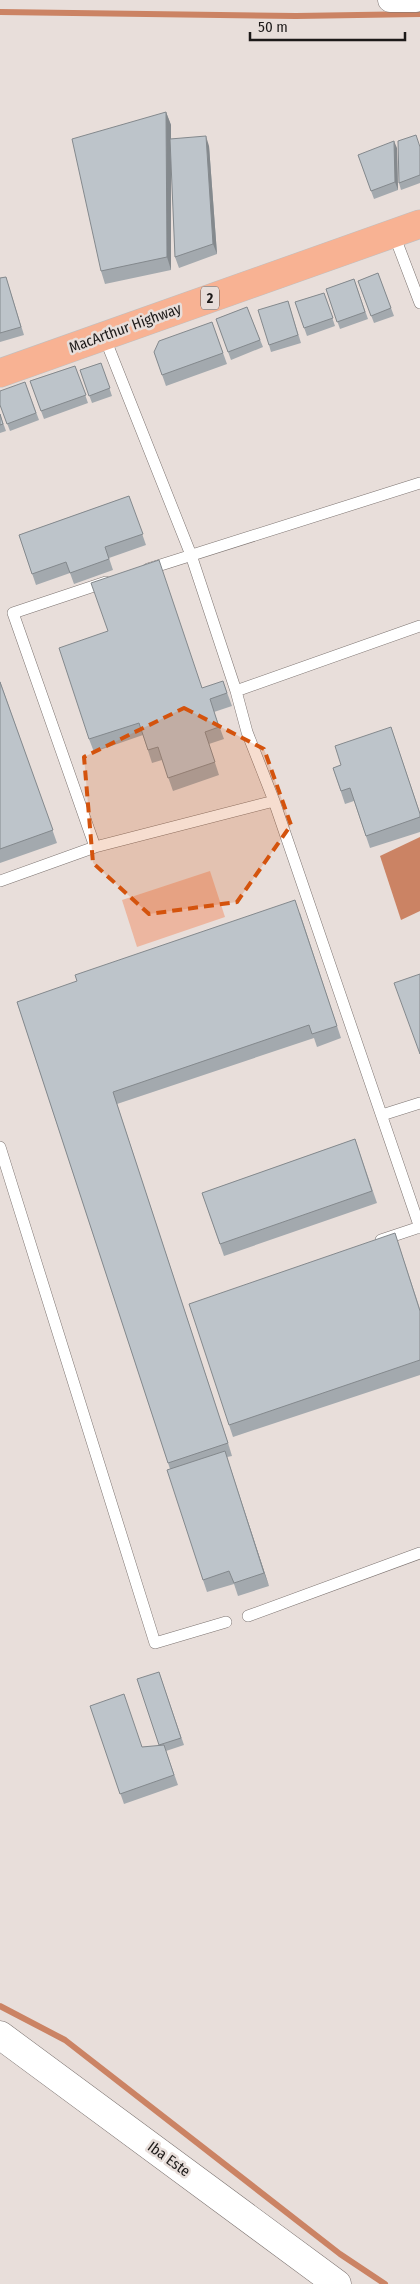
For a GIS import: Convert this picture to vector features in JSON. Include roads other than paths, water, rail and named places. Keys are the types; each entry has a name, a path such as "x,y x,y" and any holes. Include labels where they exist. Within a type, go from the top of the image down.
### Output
{"highway":[{"name":"MacArthur Highway","path":"0,373 420,224"}],"street":[{"path":"390,0 416,0"},
{"name":"Iba Este","path":"0,2035 337,2284"}],"lane":[{"path":"393,232 420,303"},
{"path":"104,336 191,555 236,691 247,732 274,801 420,1228 374,1242"},
{"path":"135,573 420,483"},
{"path":"95,847 13,612 116,579"},
{"path":"236,691 420,626"},
{"path":"0,881 95,847 274,801"},
{"path":"382,1115 420,1104"},
{"path":"0,1147 155,1643 226,1622"},
{"path":"248,1616 420,1554"}],"waterway":[{"path":"0,12 296,16 420,14"},
{"path":"0,2006 65,2040 340,2254 385,2284"}]}
